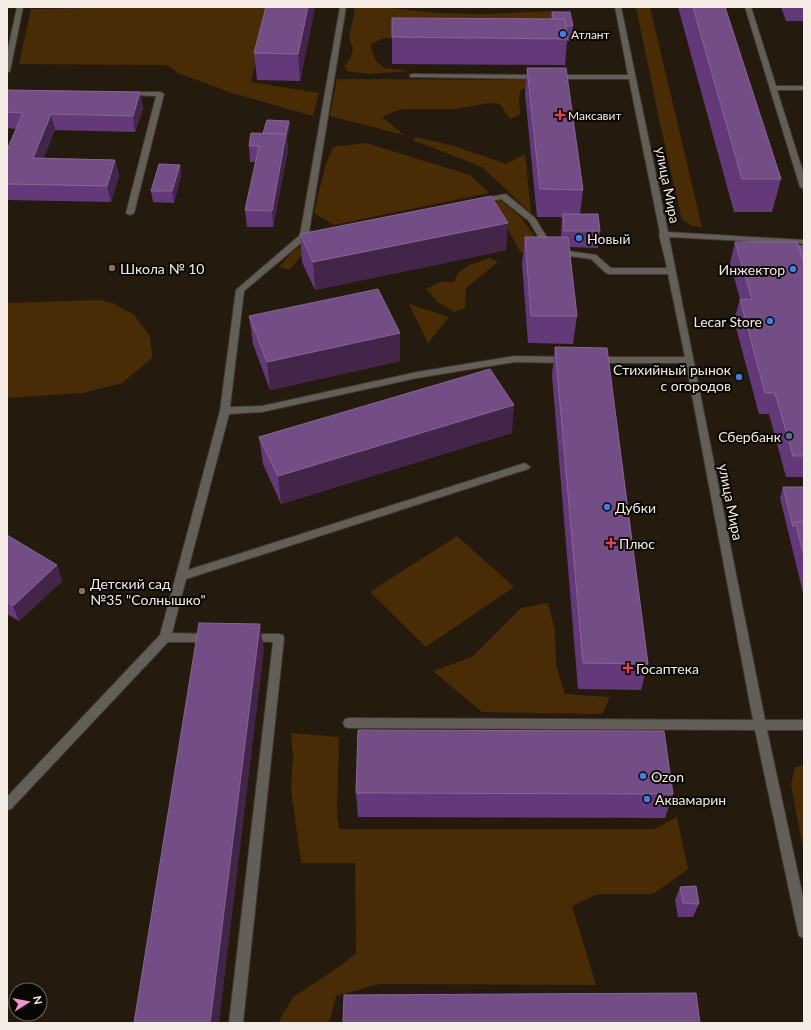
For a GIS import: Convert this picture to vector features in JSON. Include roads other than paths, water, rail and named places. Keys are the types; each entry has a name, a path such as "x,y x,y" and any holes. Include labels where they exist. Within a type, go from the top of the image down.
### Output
{"street":[{"path":"7,71 20,7"},
{"path":"304,236 343,7"},
{"name":"улица Мира","path":"618,7 663,234 690,360 760,725 804,932"},
{"path":"748,7 804,187"},
{"path":"412,76 632,77"},
{"path":"772,88 804,88"},
{"path":"122,94 160,94 130,213"},
{"path":"472,202 503,196 532,220 552,251 593,257 609,271 671,271"},
{"path":"7,805 165,637 225,411 240,290 304,236 319,233"},
{"path":"663,234 804,242"},
{"path":"225,411 262,409 417,375 515,359 575,360"},
{"path":"590,360 690,360"},
{"path":"181,576 525,467"},
{"path":"165,637 226,638"},
{"path":"236,1023 279,638 241,638"},
{"path":"350,723 481,722 760,725 804,724"}],"place":[{"name":"Атлант","path":"563,34"},
{"name":"Максавит","path":"560,115"},
{"name":"Новый","path":"579,238"},
{"name":"Школа № 10","path":"112,268"},
{"name":"Инжектор","path":"793,269"},
{"name":"Lecar Store","path":"770,321"},
{"name":"Стихийный рынок с огородов","path":"739,377"},
{"name":"Сбербанк","path":"789,436"},
{"name":"Дубки","path":"607,507"},
{"name":"Плюс","path":"611,543"},
{"name":"Детский сад №35 \"Солнышко\"","path":"82,591"},
{"name":"Госаптека","path":"628,668"},
{"name":"Ozon","path":"643,776"},
{"name":"Аквамарин","path":"647,799"}]}
